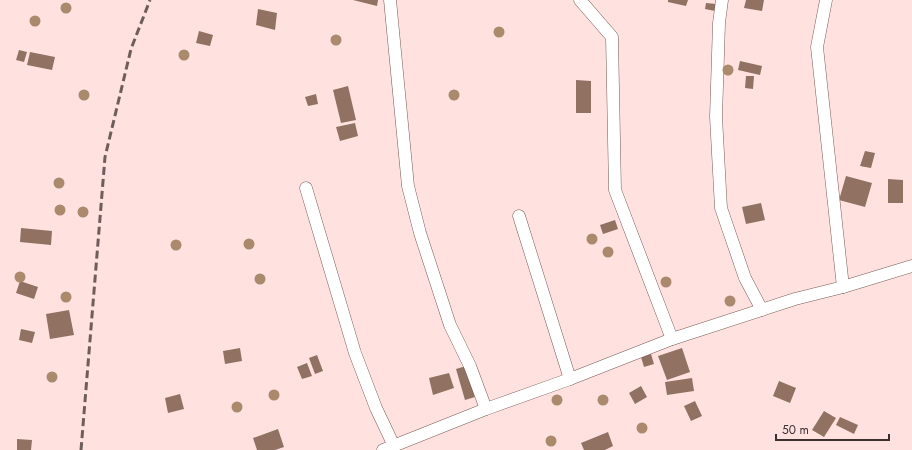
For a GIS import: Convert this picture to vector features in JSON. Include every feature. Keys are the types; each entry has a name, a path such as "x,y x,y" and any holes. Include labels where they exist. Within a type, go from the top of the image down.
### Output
{"street":[{"path":"390,0 408,186 420,233 450,325 470,366 486,409"},
{"path":"580,0 612,37 615,190 672,339"},
{"path":"722,0 719,23 716,116 721,208 745,278 762,310"},
{"path":"826,0 817,47 843,287"},
{"path":"306,188 354,353 376,408 389,448 486,409 570,379 672,339 794,299 843,287 912,266"},
{"path":"518,216 570,379"}],"building":[{"path":"353,0 378,0 377,6"},
{"path":"668,0 688,0 686,6 668,2"},
{"path":"746,0 764,0 762,11 744,8"},
{"path":"706,3 716,4 715,11 705,9"},
{"path":"258,9 277,13 275,30 256,25"},
{"path":"199,31 213,35 210,46 196,43"},
{"path":"19,50 27,52 24,62 16,60"},
{"path":"30,52 55,57 52,70 27,65"},
{"path":"740,61 762,66 760,75 738,70"},
{"path":"746,76 754,76 753,89 745,88"},
{"path":"576,80 591,81 591,113 576,113"},
{"path":"348,86 356,120 341,123 333,90"},
{"path":"316,94 318,104 308,106 305,97"},
{"path":"355,123 358,136 340,141 336,127"},
{"path":"865,151 875,153 871,168 860,166"},
{"path":"846,176 872,183 865,207 839,200"},
{"path":"888,179 903,180 903,203 888,203"},
{"path":"761,203 765,220 746,224 742,207"},
{"path":"615,220 618,229 603,234 600,225"},
{"path":"21,228 52,231 51,245 20,242"},
{"path":"20,281 38,287 34,299 16,293"},
{"path":"69,310 74,335 50,339 46,314"},
{"path":"21,329 35,332 32,343 19,340"},
{"path":"240,348 242,361 225,364 223,351"},
{"path":"682,348 690,372 667,380 658,356"},
{"path":"651,354 654,364 644,367 641,357"},
{"path":"317,355 323,371 315,374 309,358"},
{"path":"307,363 312,376 302,379 297,367"},
{"path":"466,366 475,397 465,400 456,369"},
{"path":"449,373 454,388 433,395 429,378"},
{"path":"692,378 694,391 667,395 665,382"},
{"path":"779,381 796,388 790,403 773,396"},
{"path":"641,386 647,397 635,404 629,393"},
{"path":"180,394 184,409 168,413 165,398"},
{"path":"695,401 702,416 691,421 684,406"},
{"path":"824,411 836,418 824,437 812,430"},
{"path":"840,417 858,425 854,434 836,425"},
{"path":"278,429 284,447 275,450 257,450 253,438"},
{"path":"608,432 613,446 605,450 584,450 581,443"},
{"path":"17,439 32,440 31,450 17,450"}],"railway":[{"path":"81,450 105,157 131,49 150,0"}]}
